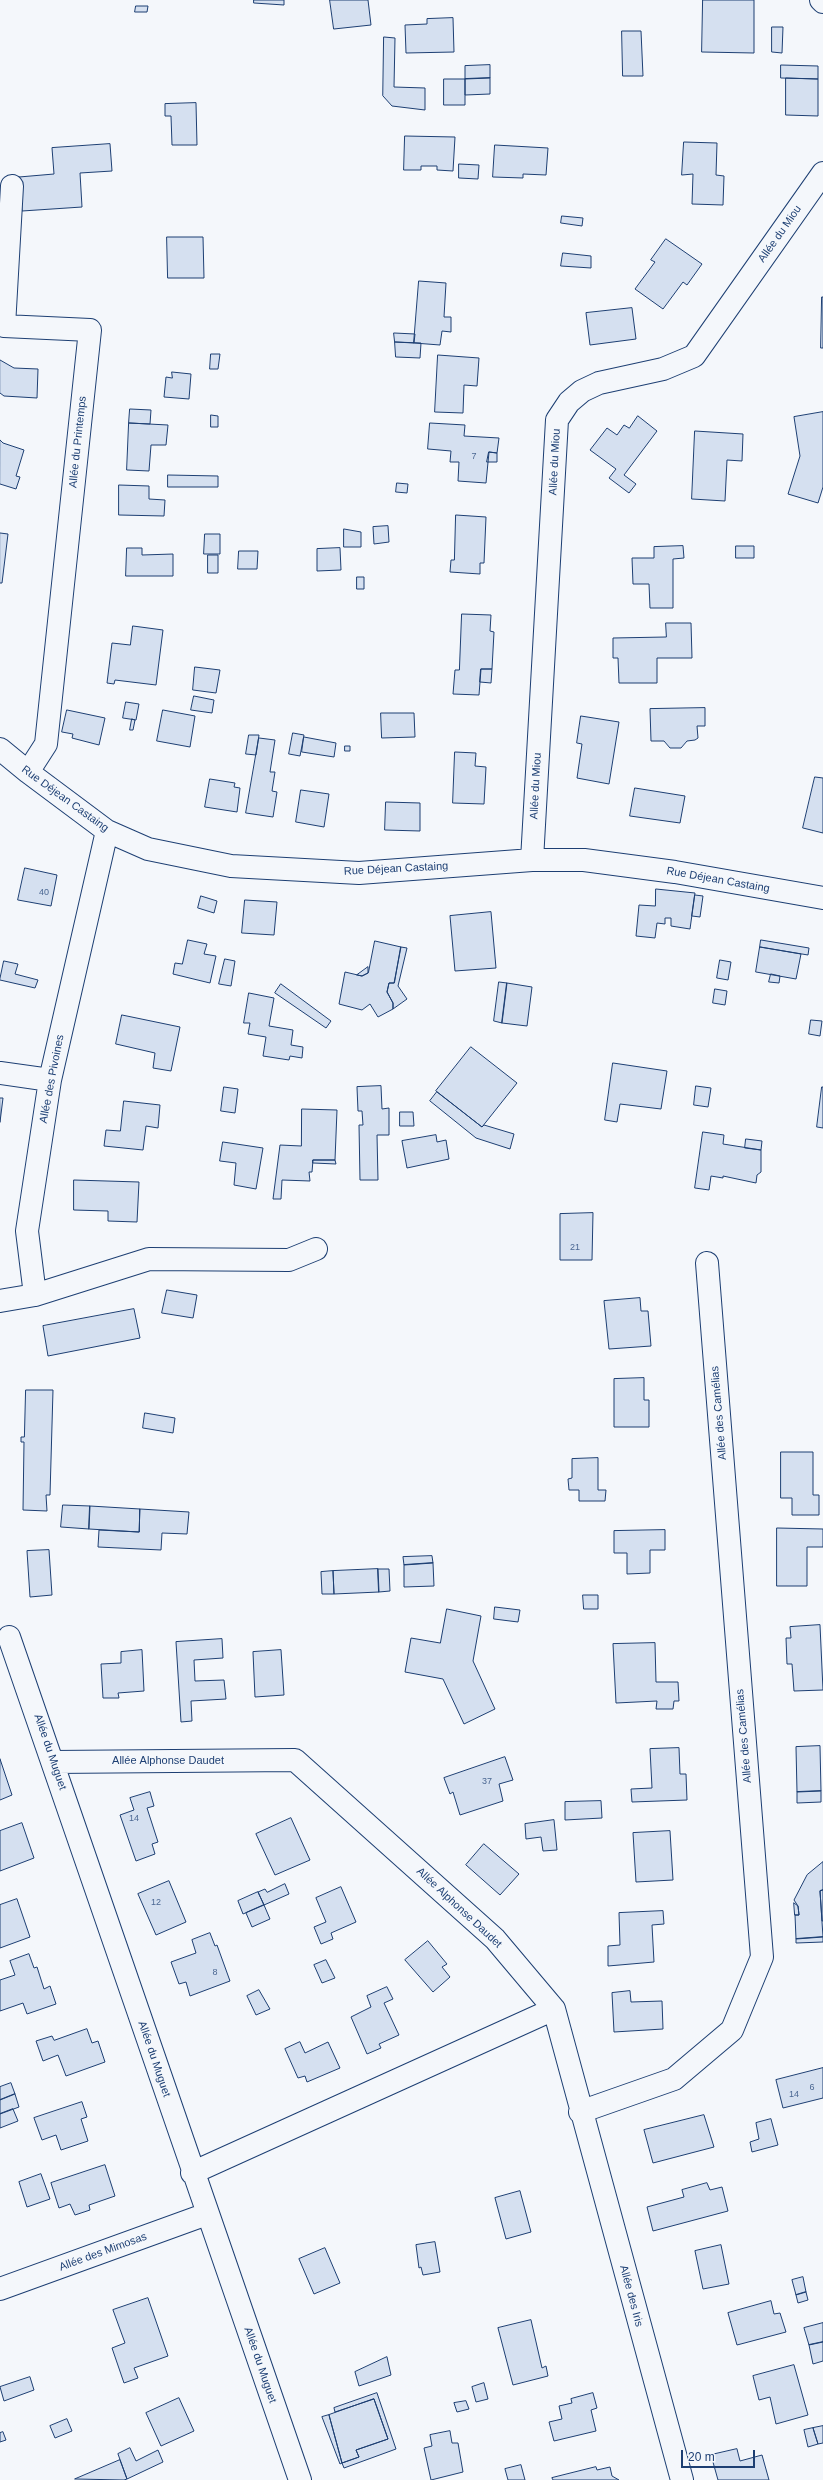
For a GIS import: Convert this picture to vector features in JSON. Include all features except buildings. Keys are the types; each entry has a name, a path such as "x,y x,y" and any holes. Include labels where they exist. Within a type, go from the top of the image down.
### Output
{"street":[{"name":"Allée du Miou","path":"532,860 557,420 569,402 582,391 599,384 663,369 694,356 823,173"},
{"name":"Allée du Printemps","path":"12,186 4,326 90,330 46,744 28,772"},
{"name":"Rue Déjean Castaing","path":"0,748 28,772 107,831 148,849 231,866 359,873 532,860 584,860 675,872 823,898"},
{"name":"Allée des Pivoines","path":"35,1295 28,1231 50,1080 107,831"},
{"path":"0,1073 50,1080"},
{"path":"0,1301 35,1295 149,1259 289,1260 316,1249"},
{"name":"Allée des Camélias","path":"580,2112 674,2078 732,2030 762,1957 707,1263"},
{"name":"Allée du Muguet","path":"9,1637 53,1762 192,2173 300,2480"},
{"name":"Allée Alphonse Daudet","path":"53,1762 295,1760 495,1939 554,2010"},
{"path":"192,2173 554,2010"},
{"name":"Allée des Iris","path":"554,2010 580,2112 682,2480"},
{"name":"Allée des Mimosas","path":"0,2290 207,2214"}]}
